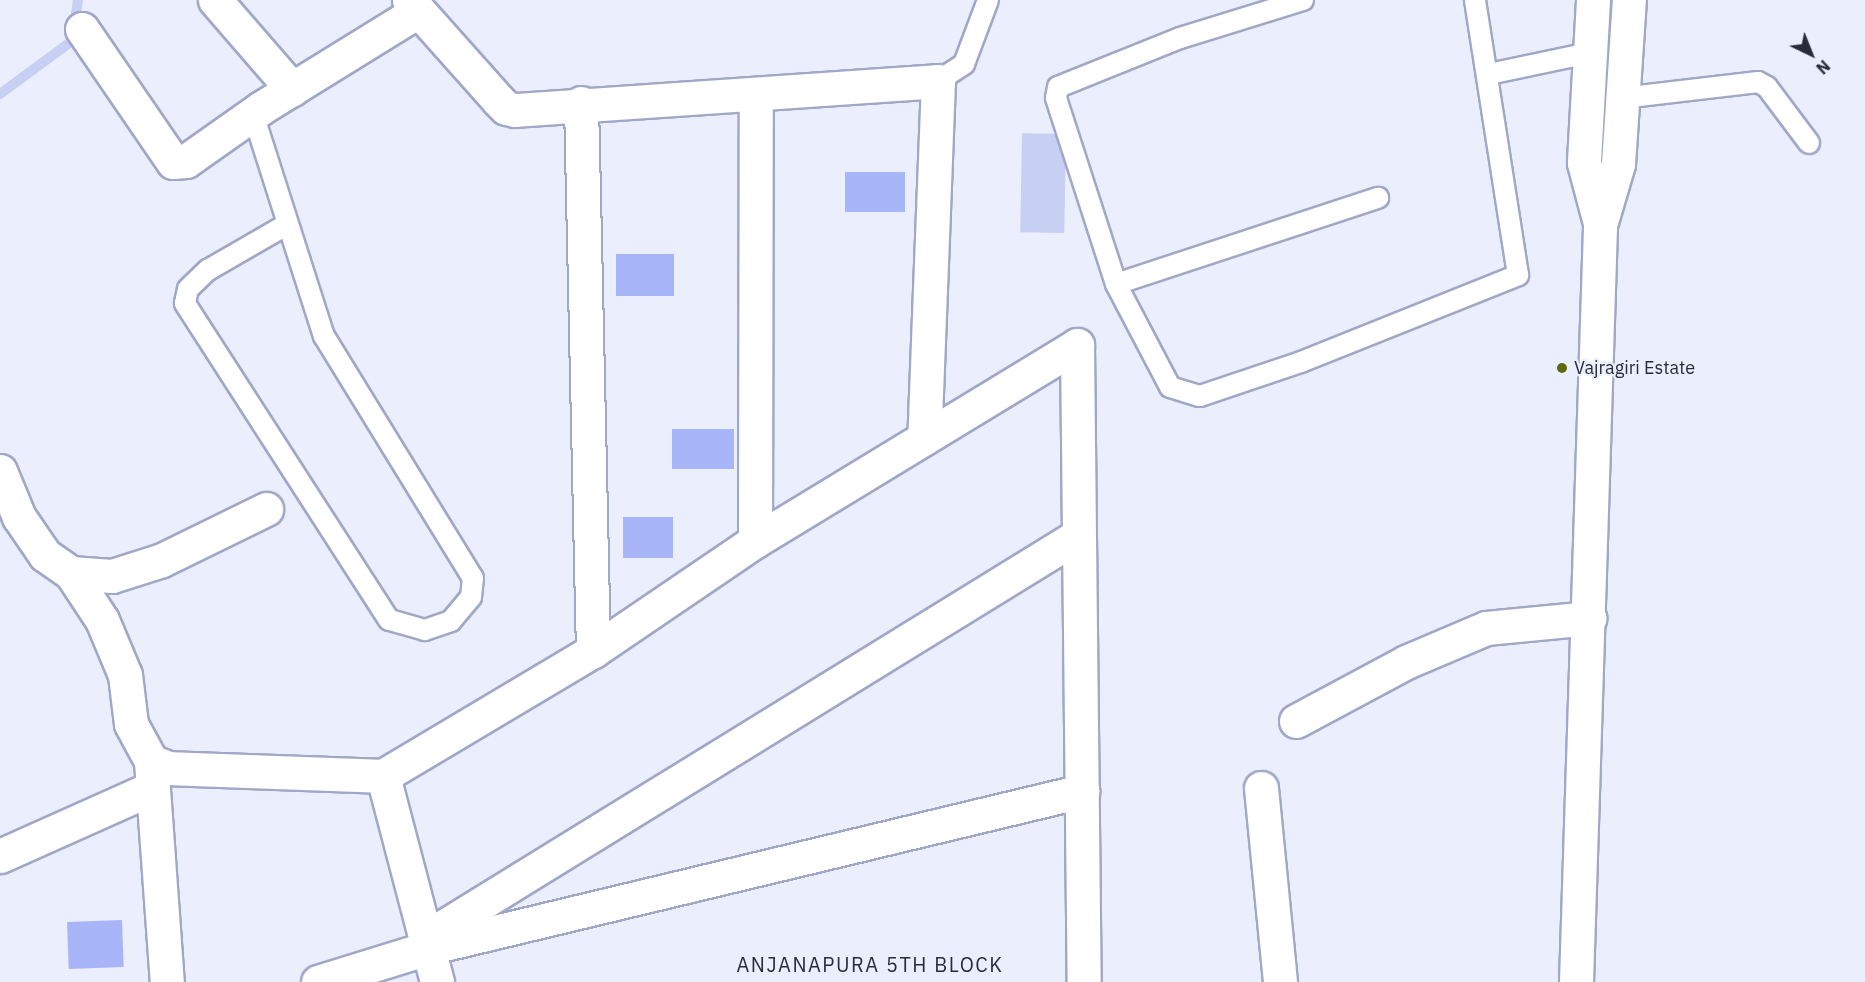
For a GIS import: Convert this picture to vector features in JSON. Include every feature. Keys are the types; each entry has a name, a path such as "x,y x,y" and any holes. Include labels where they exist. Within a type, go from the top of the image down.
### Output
{"street":[{"path":"215,0 292,89"},
{"path":"1593,0 1584,163 1600,225"},
{"path":"1576,982 1590,618 1600,225 1618,164 1629,0"},
{"path":"82,28 173,162 186,161 414,5 506,108 756,96 938,81 924,438"},
{"path":"754,541 756,96"},
{"path":"581,103 593,651"},
{"path":"0,856 152,774 168,768 383,776 593,651 754,541 1077,345 1084,982"},
{"path":"0,471 19,517 45,555 71,573 102,620 125,675 131,724 152,774 167,982"},
{"path":"71,573 112,576 162,560 266,509"},
{"path":"426,943 1079,535"},
{"path":"1296,721 1406,662 1486,628 1590,618"},
{"path":"383,776 437,982"},
{"path":"1261,788 1280,982"},
{"path":"318,982 426,943 1082,791"}],"lane":[{"path":"938,81 964,64 988,0"},
{"path":"1304,0 1180,38 1058,87 1056,98 1116,284 1170,387 1200,396 1301,362 1518,274 1489,74 1475,0"},
{"path":"1489,74 1589,53"},
{"path":"1622,98 1758,82 1767,87 1809,143"},
{"path":"253,114 286,225 324,336 473,578 471,597 451,621 425,630 389,620 185,303 188,289 208,270 286,225"},
{"path":"1116,284 1378,198"}],"water":[{"path":"1022,133 1066,134 1064,233 1020,232"}],"building":[{"path":"845,172 905,172 905,212 845,212"},
{"path":"616,254 674,254 674,296 616,296"},
{"path":"672,429 734,429 734,469 672,469"},
{"path":"623,517 673,517 673,558 623,558"},
{"path":"122,920 124,967 69,969 67,922"}],"waterway":[{"path":"0,94 72,41 78,0"}],"place":[{"name":"Vajragiri Estate","path":"1562,368"}],"district":[{"name":"ANJANAPURA 5TH BLOCK","path":"870,964"}]}
